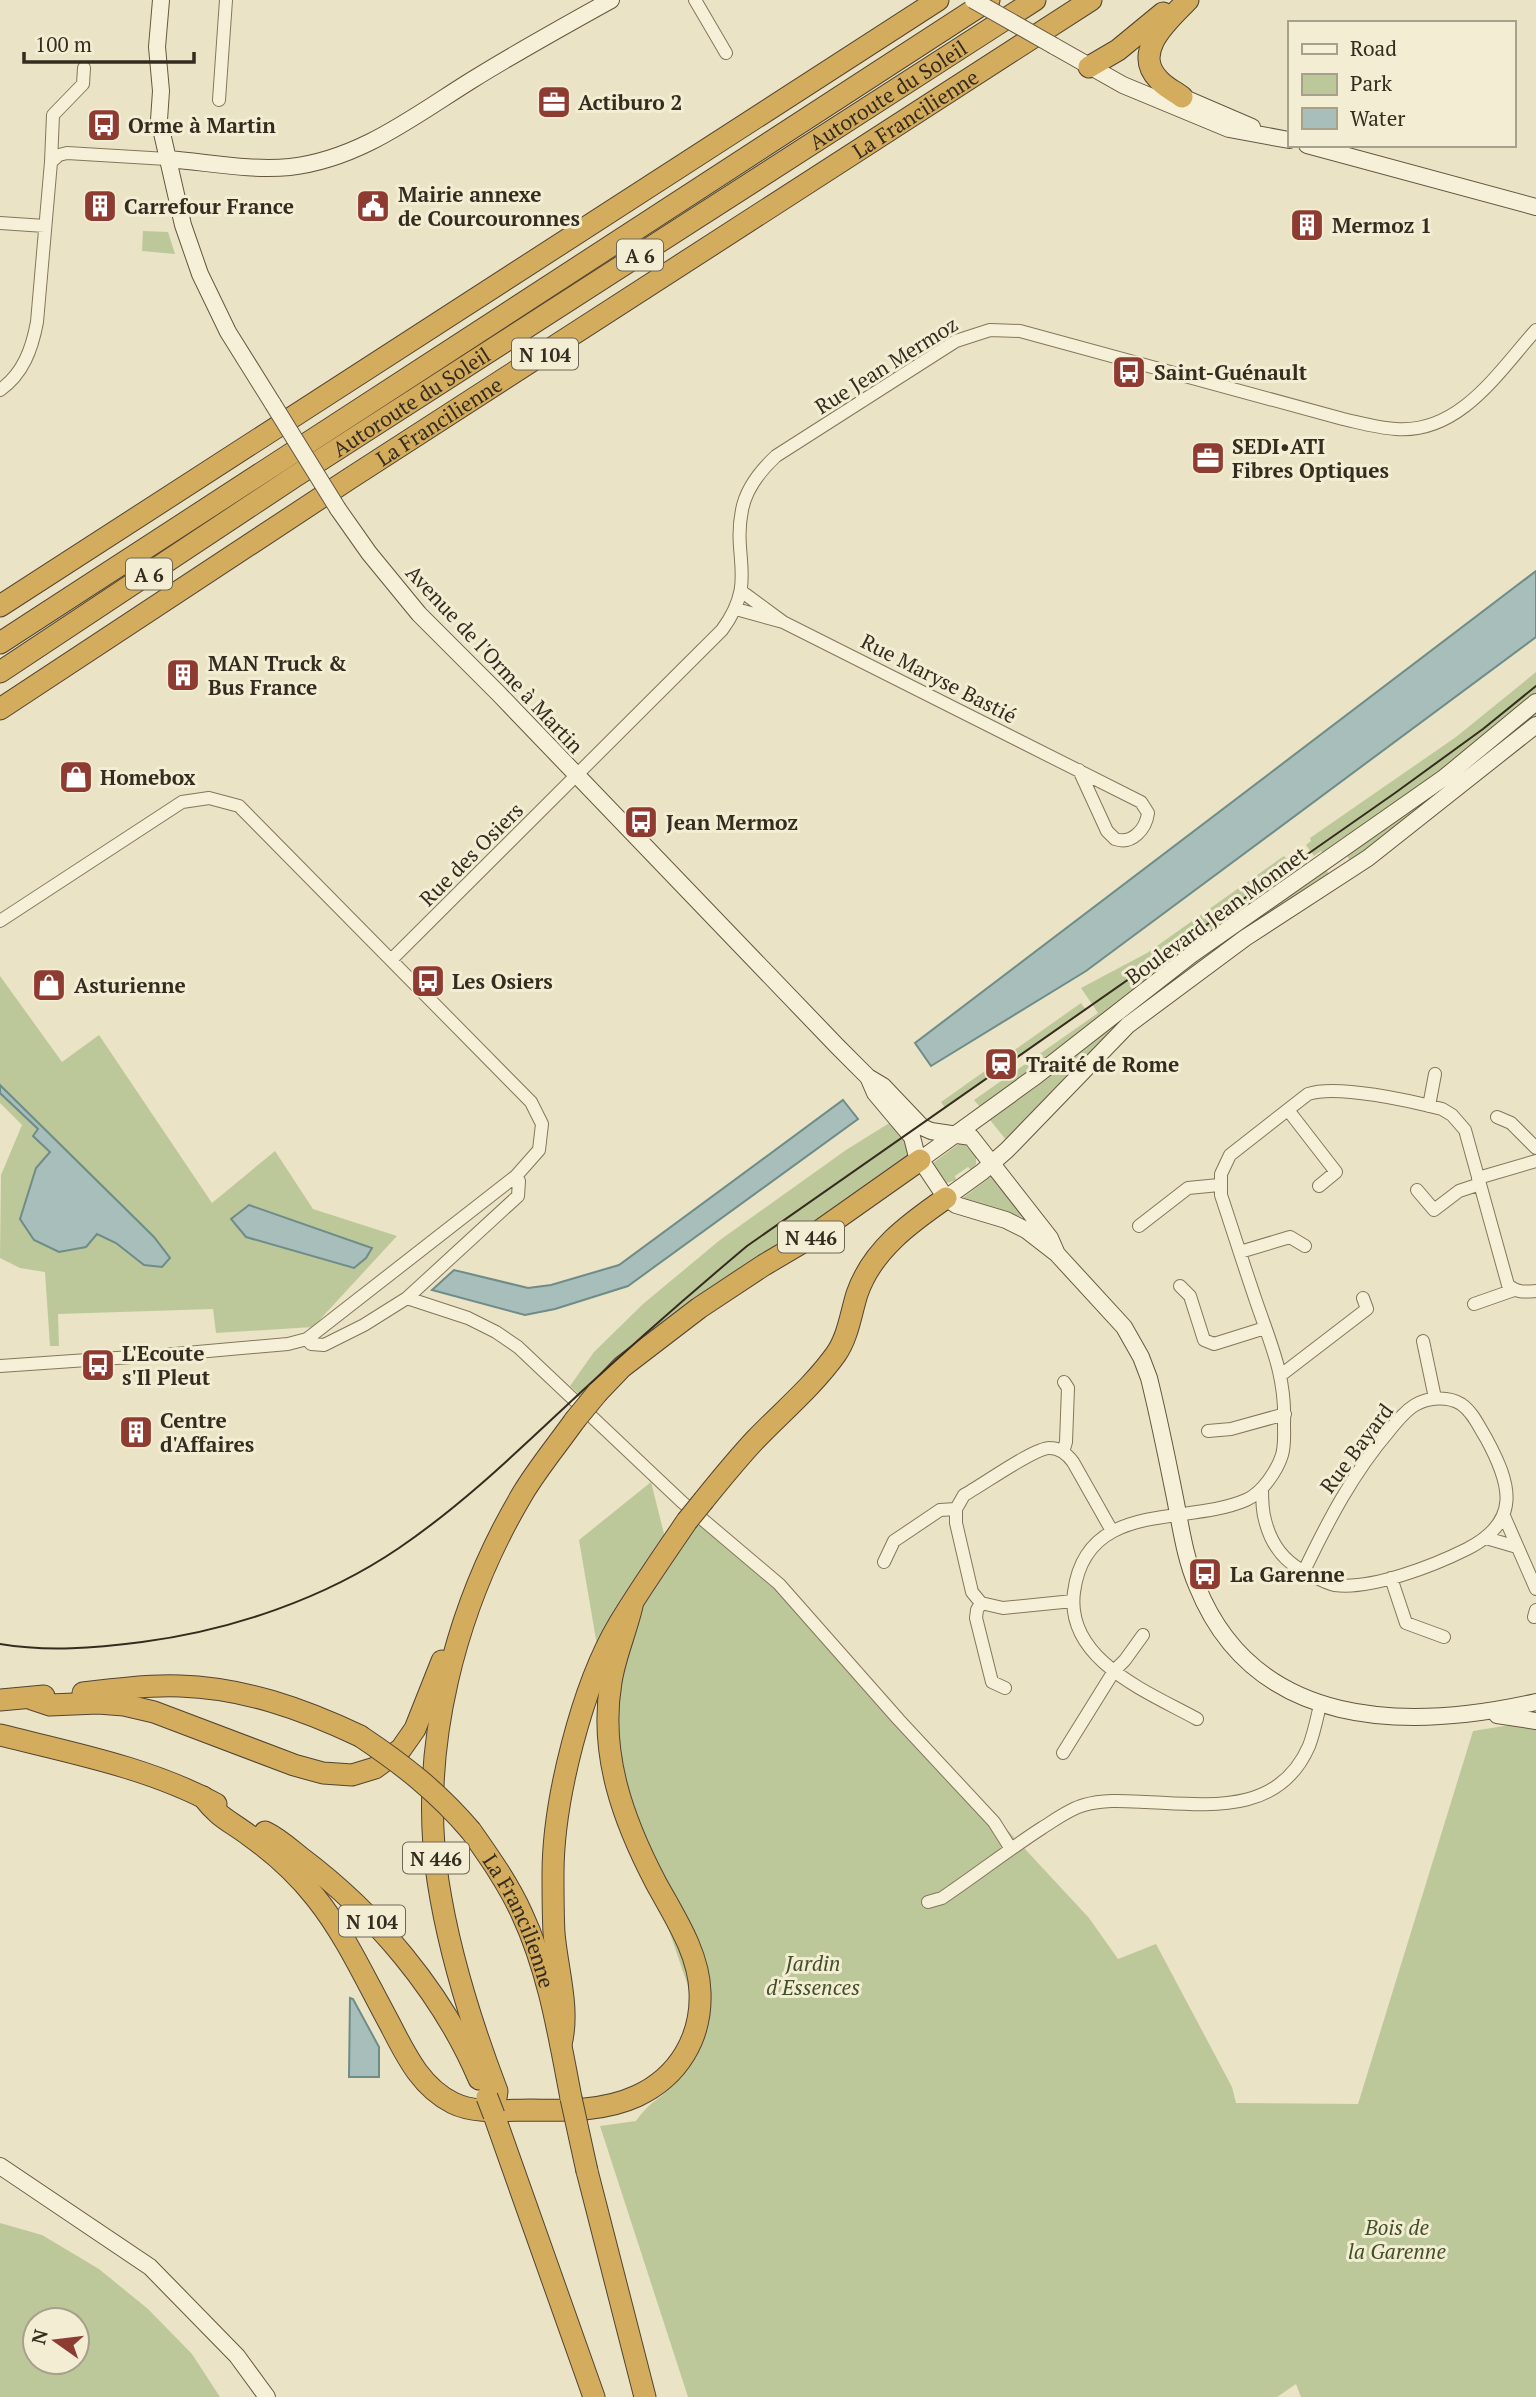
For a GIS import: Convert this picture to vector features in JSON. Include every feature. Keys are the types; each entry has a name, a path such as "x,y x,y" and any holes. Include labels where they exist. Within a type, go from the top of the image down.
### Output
{"highway":[{"path":"0,606 938,0"},
{"name":"Autoroute du Soleil","path":"0,642 990,0"},
{"name":"Autoroute du Soleil","path":"0,672 294,477 1035,0"},
{"name":"La Francilienne","path":"0,709 349,479 1091,0"},
{"path":"1094,64 1118,50 1178,0"},
{"path":"1182,97 1157,78 1149,57 1151,45 1158,32 1188,0"},
{"path":"0,685 23,669 53,639"},
{"name":"N 446","path":"492,2104 496,2091 473,2026 453,1953 438,1881 434,1830 435,1764 441,1716 452,1664 465,1621 498,1540 523,1492 575,1420 622,1367 699,1308 808,1239 920,1160"},
{"name":"N 446","path":"561,2044 565,2027 554,1932 553,1870 556,1829 574,1740 600,1662 620,1623 687,1521 729,1468 788,1408 838,1351 859,1290 868,1272 892,1239 905,1226 946,1198"},
{"path":"203,1797 215,1814 239,1827 286,1865 317,1899 352,1954 413,2068 438,2094 464,2107 483,2110 547,2110 624,2102 660,2084 681,2061 696,2029 700,1991 692,1956 642,1855 622,1806 612,1770 609,1744 611,1684 616,1656 632,1606"},
{"path":"32,1699 50,1705 98,1703 154,1712 294,1765 323,1773 352,1775 375,1768 401,1749 415,1730 452,1636 465,1621"},
{"name":"La Francilienne","path":"0,1700 181,1686 270,1700 299,1709 360,1736 436,1792 471,1831 508,1886 527,1925 542,1966 587,2171 645,2397"},
{"name":"N 104","path":"0,1735 112,1763 203,1797 271,1835 326,1876 353,1901 401,1955 439,2005 492,2104 594,2397"}],"main road":[{"name":"Avenue de l'Orme à Martin","path":"161,0 157,47 160,78 159,120 183,225 200,274 229,332 338,509 369,553 419,614 499,693 868,1077 883,1086 922,1127 931,1131 957,1134"},
{"path":"167,159 275,167 315,163 343,155 371,143 500,63 611,0"},
{"path":"973,0 1058,43"},
{"path":"990,0 1123,85 1229,129 1282,138"},
{"path":"1094,64 1282,138"},
{"path":"1314,147 1536,207"},
{"name":"Boulevard Jean Monnet","path":"920,1160 1036,1076 1191,956 1445,777 1536,702"},
{"path":"1536,724 1368,858 1245,938 1128,1025 991,1164 946,1198 957,1205 1006,1220 1026,1230 1057,1254 1116,1317 1141,1357 1156,1406 1189,1564 1197,1587 1220,1630 1233,1646 1268,1677 1296,1694 1320,1705 1351,1713 1380,1716 1488,1713 1536,1721"},
{"name":"Avenue de l'Orme à Martin","path":"868,1077 875,1093 912,1137 920,1160 946,1198"},
{"path":"957,1134 971,1138 1050,1238 1057,1254"},
{"path":"1488,1713 1536,1702"},
{"path":"0,2166 150,2267 237,2356 267,2397"}],"street":[{"path":"219,100 226,0"},
{"path":"695,0 726,53"},
{"path":"0,390 18,373 34,340 53,115 83,84 84,68"},
{"path":"51,162 66,153 167,159"},
{"path":"0,223 45,226"},
{"name":"Rue Jean Mermoz","path":"577,776 709,645 736,609 743,579 740,544 742,510 746,495 764,468 776,456 930,356 975,333 1007,329 1034,334 1343,419 1397,430 1436,425 1459,412 1479,394 1536,330"},
{"name":"Rue Maryse Bastié","path":"741,591 783,622 1079,770 1141,802 1148,813 1144,829 1127,841 1115,839 1107,831 1079,770"},
{"name":"Rue Maryse Bastié","path":"736,609 783,622"},
{"name":"Rue des Osiers","path":"392,959 577,776"},
{"path":"0,921 182,802 209,799 239,806 475,1042 531,1102 542,1125 539,1150 516,1176 307,1339 288,1344 176,1354 0,1366"},
{"path":"1429,1106 1435,1074"},
{"path":"1197,1719 1114,1671 1084,1643 1075,1619 1073,1601 1077,1575 1084,1562 1100,1541 1112,1531 1139,1521 1242,1501 1262,1488 1281,1456 1285,1414 1281,1375 1219,1185 1224,1164 1230,1155 1308,1094 1328,1090 1429,1106 1452,1115 1465,1130 1508,1285 1523,1292 1536,1290"},
{"path":"1288,1110 1336,1172 1319,1185"},
{"path":"1497,1117 1511,1123 1536,1148"},
{"path":"1417,1190 1434,1210 1459,1191 1479,1181 1536,1161"},
{"path":"307,1339 311,1344 324,1345 407,1298 518,1196 519,1181 516,1176"},
{"path":"1139,1226 1188,1188 1219,1185"},
{"path":"1240,1252 1290,1237 1305,1246"},
{"path":"1181,1286 1190,1296 1204,1340 1209,1343 1214,1344 1265,1328"},
{"path":"1474,1304 1514,1290"},
{"path":"407,1298 468,1318 518,1347 682,1502 779,1584 899,1720 994,1822 1011,1849"},
{"path":"1281,1375 1367,1309 1363,1298"},
{"path":"1262,1488 1264,1518 1277,1549 1304,1571 1336,1585 1391,1578 1449,1558 1486,1538 1504,1516 1508,1500 1504,1474 1475,1419 1460,1403 1435,1398 1423,1341"},
{"path":"1063,1451 1066,1442 1068,1388 1064,1382"},
{"name":"Rue Bayard","path":"1304,1571 1330,1515 1376,1447 1413,1406 1435,1398"},
{"path":"1208,1432 1231,1429 1285,1414"},
{"path":"1073,1601 1003,1608 981,1603 972,1591 956,1523 956,1509 964,1496 1048,1447 1063,1451 1073,1462 1112,1531"},
{"path":"1242,1501 1264,1518"},
{"path":"884,1562 894,1541 940,1510 956,1509"},
{"path":"1504,1516 1536,1589"},
{"path":"1486,1538 1517,1547"},
{"path":"1391,1578 1406,1623 1444,1637"},
{"path":"981,1603 976,1610 976,1618 992,1682 1005,1688"},
{"path":"1063,1753 1114,1671 1143,1635"},
{"path":"928,1902 942,1898 1023,1840 1075,1808 1102,1801 1211,1805 1251,1800 1283,1781 1297,1766 1309,1746 1320,1705"}],"green space":[{"path":"143,231 168,232 175,254 142,251"},
{"path":"1536,672 1536,695 1439,775 1324,855 1321,851 1314,856 1306,845 1311,841 1310,838 1456,737"},
{"path":"1536,708 1536,717 1468,774 1399,828 1350,861 1348,852"},
{"path":"1301,848 1309,860 1275,884 1277,888 1086,1032 980,1107 974,1100 1098,1013 1081,988 1147,953 1284,856 1287,859"},
{"path":"1325,868 1331,877 1241,934 1007,1141 990,1120 1035,1088 1156,989"},
{"path":"0,976 62,1062 99,1035 212,1203 275,1151 313,1209 397,1236 313,1327 216,1333 213,1309 58,1314 59,1346 50,1346 45,1272 20,1268 0,1258 1,1175 22,1125 0,1103"},
{"path":"1081,1003 1086,1010 945,1108 941,1102"},
{"path":"891,1122 907,1144 906,1160 584,1398 570,1386 594,1352 643,1304 720,1240 846,1150"},
{"path":"960,1143 976,1157 976,1165 971,1170 968,1167 955,1176 956,1180 947,1183 933,1163"},
{"path":"992,1176 1026,1218 960,1200"},
{"path":"651,1482 671,1562 701,1519 779,1584 1089,1918 1118,1959 1156,1944 1232,2087 1236,2103 1358,2104 1473,1731 1536,1721 1536,2397 1301,2397 1296,2384 1277,2397 688,2397 600,2126 636,2121 681,2077 704,2033 613,1766 613,1739 579,1540"},
{"path":"0,2223 42,2235 99,2269 148,2309 192,2354 220,2397 0,2397"}],"water":[{"path":"1536,571 1536,637 1086,971 931,1066 915,1043"},
{"path":"0,1085 154,1237 170,1258 162,1267 144,1265 116,1243 97,1234 86,1247 59,1252 34,1240 20,1219 36,1168 50,1152 33,1136 38,1129 0,1093"},
{"path":"843,1100 858,1119 628,1286 555,1309 525,1315 432,1290 454,1270 528,1288 551,1285 619,1265"},
{"path":"249,1205 372,1248 366,1258 354,1268 246,1237 231,1219"},
{"path":"350,1998 379,2047 379,2077 349,2077"}],"tram line":[{"path":"0,1644 71,1648 125,1644 210,1629 276,1610 308,1597 340,1583 399,1548 515,1454 642,1337 747,1246 1395,793 1483,729 1536,686"}],"place":[{"name":"Actiburo 2","path":"554,102"},
{"name":"Orme à Martin","path":"104,125"},
{"name":"Carrefour France","path":"100,206"},
{"name":"Mairie annexe de Courcouronnes","path":"373,206"},
{"name":"Mermoz 1","path":"1307,225"},
{"name":"Saint-Guénault","path":"1129,372"},
{"name":"SEDI•ATI Fibres Optiques","path":"1208,458"},
{"name":"MAN Truck & Bus France","path":"183,675"},
{"name":"Homebox","path":"76,777"},
{"name":"Jean Mermoz","path":"641,822"},
{"name":"Les Osiers","path":"428,981"},
{"name":"Asturienne","path":"49,985"},
{"name":"Traité de Rome","path":"1001,1064"},
{"name":"L'Ecoute s'Il Pleut","path":"98,1365"},
{"name":"Centre d'Affaires","path":"136,1432"},
{"name":"La Garenne","path":"1205,1574"}],"park label":[{"name":"Jardin d'Essences","path":"813,1975"},
{"name":"Bois de la Garenne","path":"1397,2239"}]}
